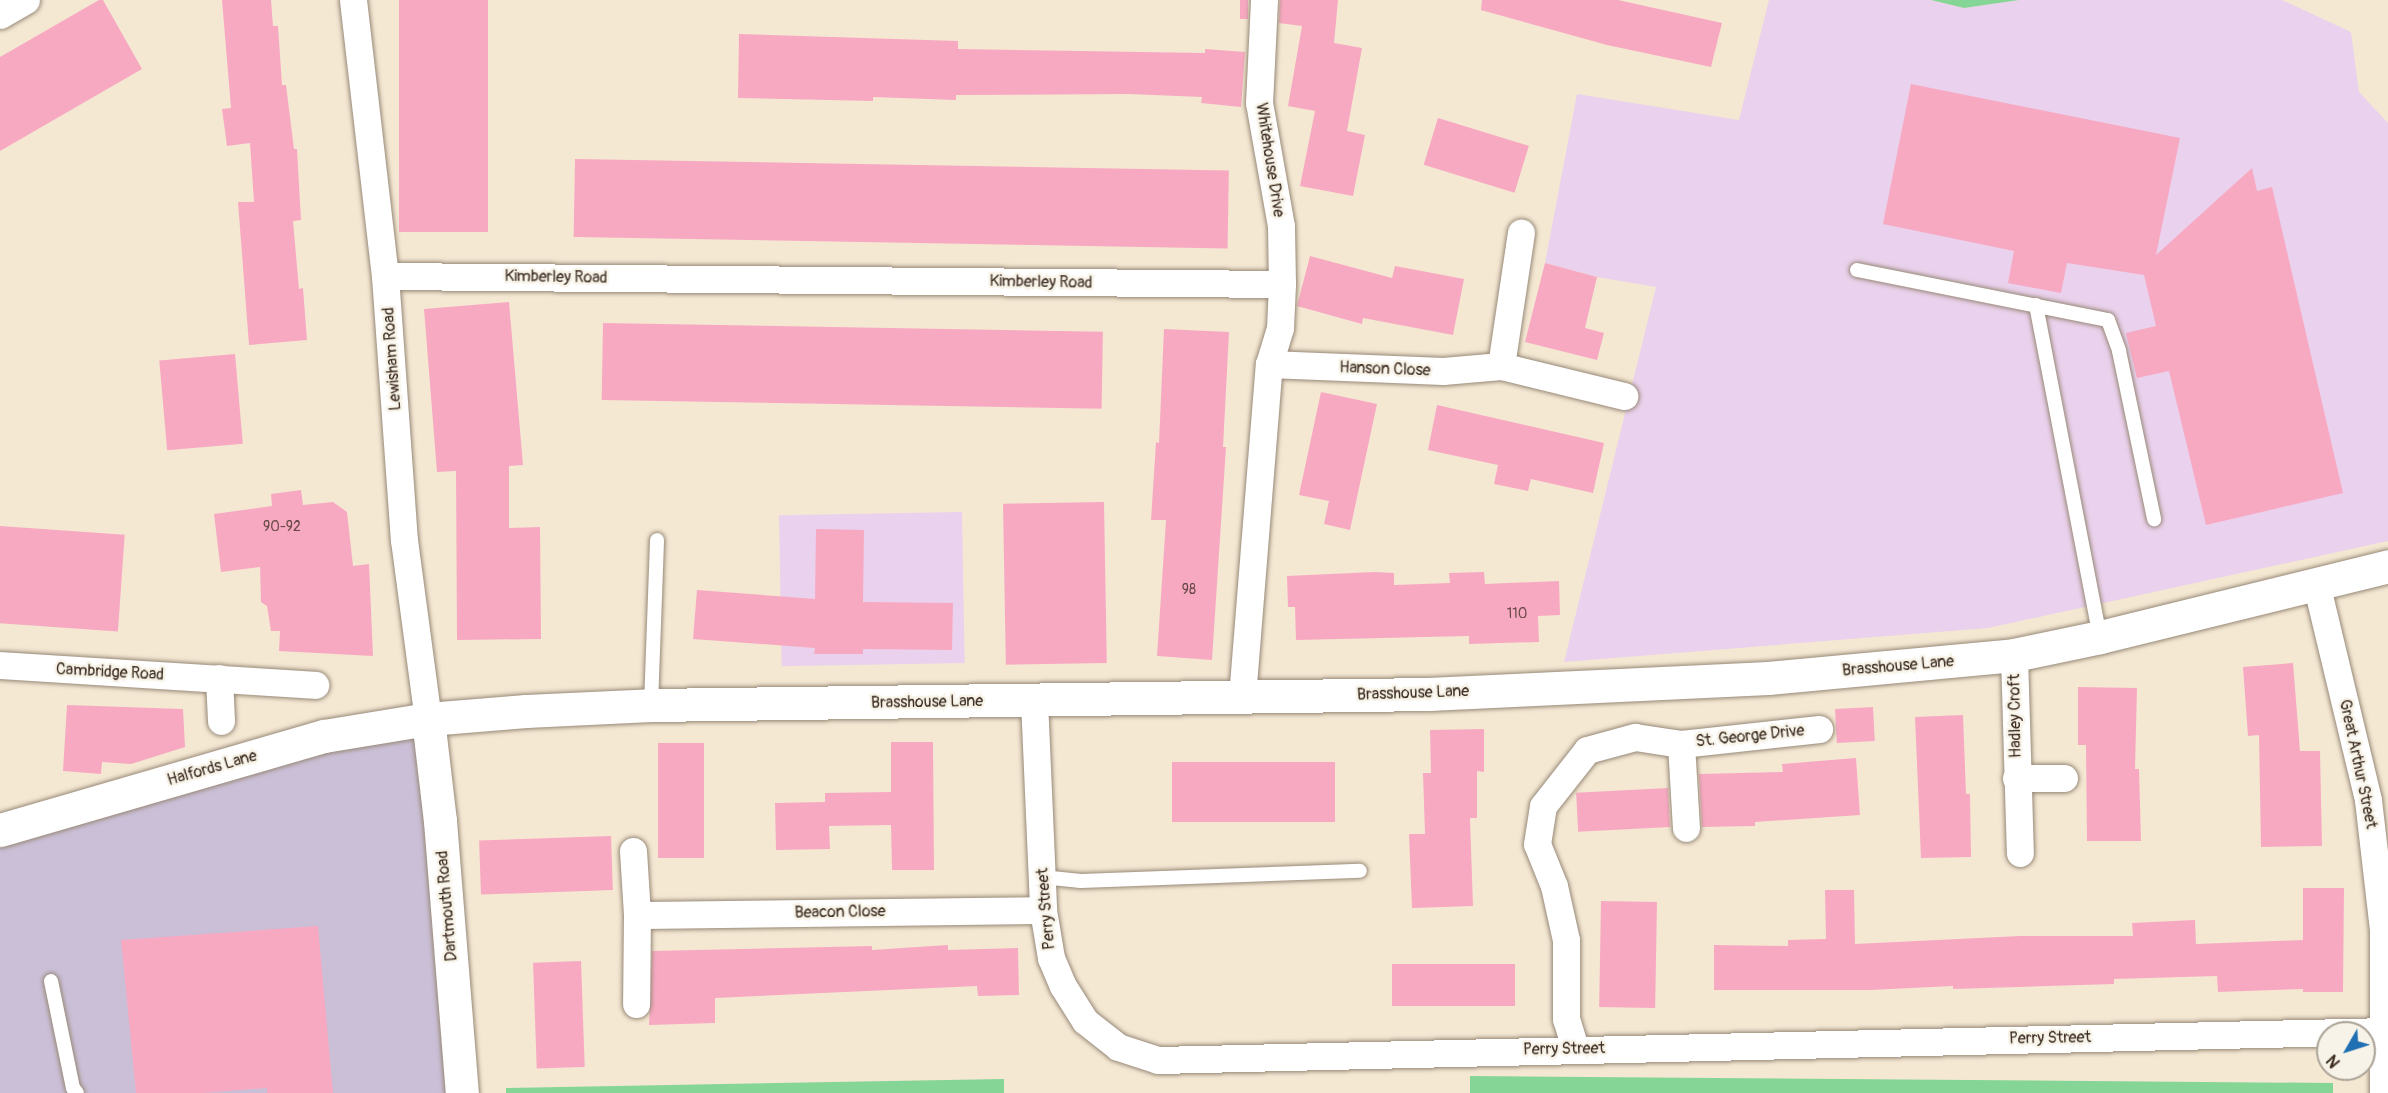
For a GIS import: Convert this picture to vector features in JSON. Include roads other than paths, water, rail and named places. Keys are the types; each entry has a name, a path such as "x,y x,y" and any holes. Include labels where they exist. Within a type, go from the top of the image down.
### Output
{"street":[{"path":"0,15 26,0"},
{"name":"Lewisham Road","path":"353,0 385,276 404,540 428,719"},
{"name":"Whitehouse Drive","path":"1264,0 1259,103 1281,226 1282,284"},
{"path":"1502,366 1521,232"},
{"name":"Kimberley Road","path":"385,276 1282,284"},
{"path":"1242,697 1269,364 1280,328 1282,284"},
{"name":"Hanson Close","path":"1269,364 1443,371 1502,366 1624,396"},
{"name":"Brasshouse Lane","path":"428,719 535,710 651,705 1430,694 1768,678 2014,655 2100,637 2388,566"},
{"name":"Great Arthur Street","path":"2316,583 2368,800 2383,929 2385,1031 2383,1093"},
{"name":"Hadley Croft","path":"2014,655 2020,853"},
{"name":"Cambridge Road","path":"0,665 315,685"},
{"path":"219,678 221,721"},
{"name":"Perry Street","path":"1034,700 1043,910 1051,958 1085,1021 1118,1047 1158,1060 1575,1048 2385,1031"},
{"name":"Halfords Lane","path":"0,830 324,736 428,719"},
{"name":"Dartmouth Road","path":"428,719 440,821 462,1093"},
{"name":"St. George Drive","path":"1575,1048 1566,1019 1566,940 1554,886 1537,844 1544,806 1587,750 1635,737 1681,744 1819,729"},
{"name":"St. George Drive","path":"1681,744 1686,828"},
{"name":"Hadley Croft","path":"2016,778 2064,778"},
{"path":"633,851 637,915 636,1004"},
{"name":"Beacon Close","path":"637,915 1043,910"}],"lane":[{"path":"1857,270 1927,286 2108,320 2119,351 2154,519"},
{"path":"2036,305 2100,637"},
{"path":"651,705 657,540"},
{"path":"1042,877 1081,881 1360,871"},
{"path":"51,981 72,1088 77,1093"}]}
